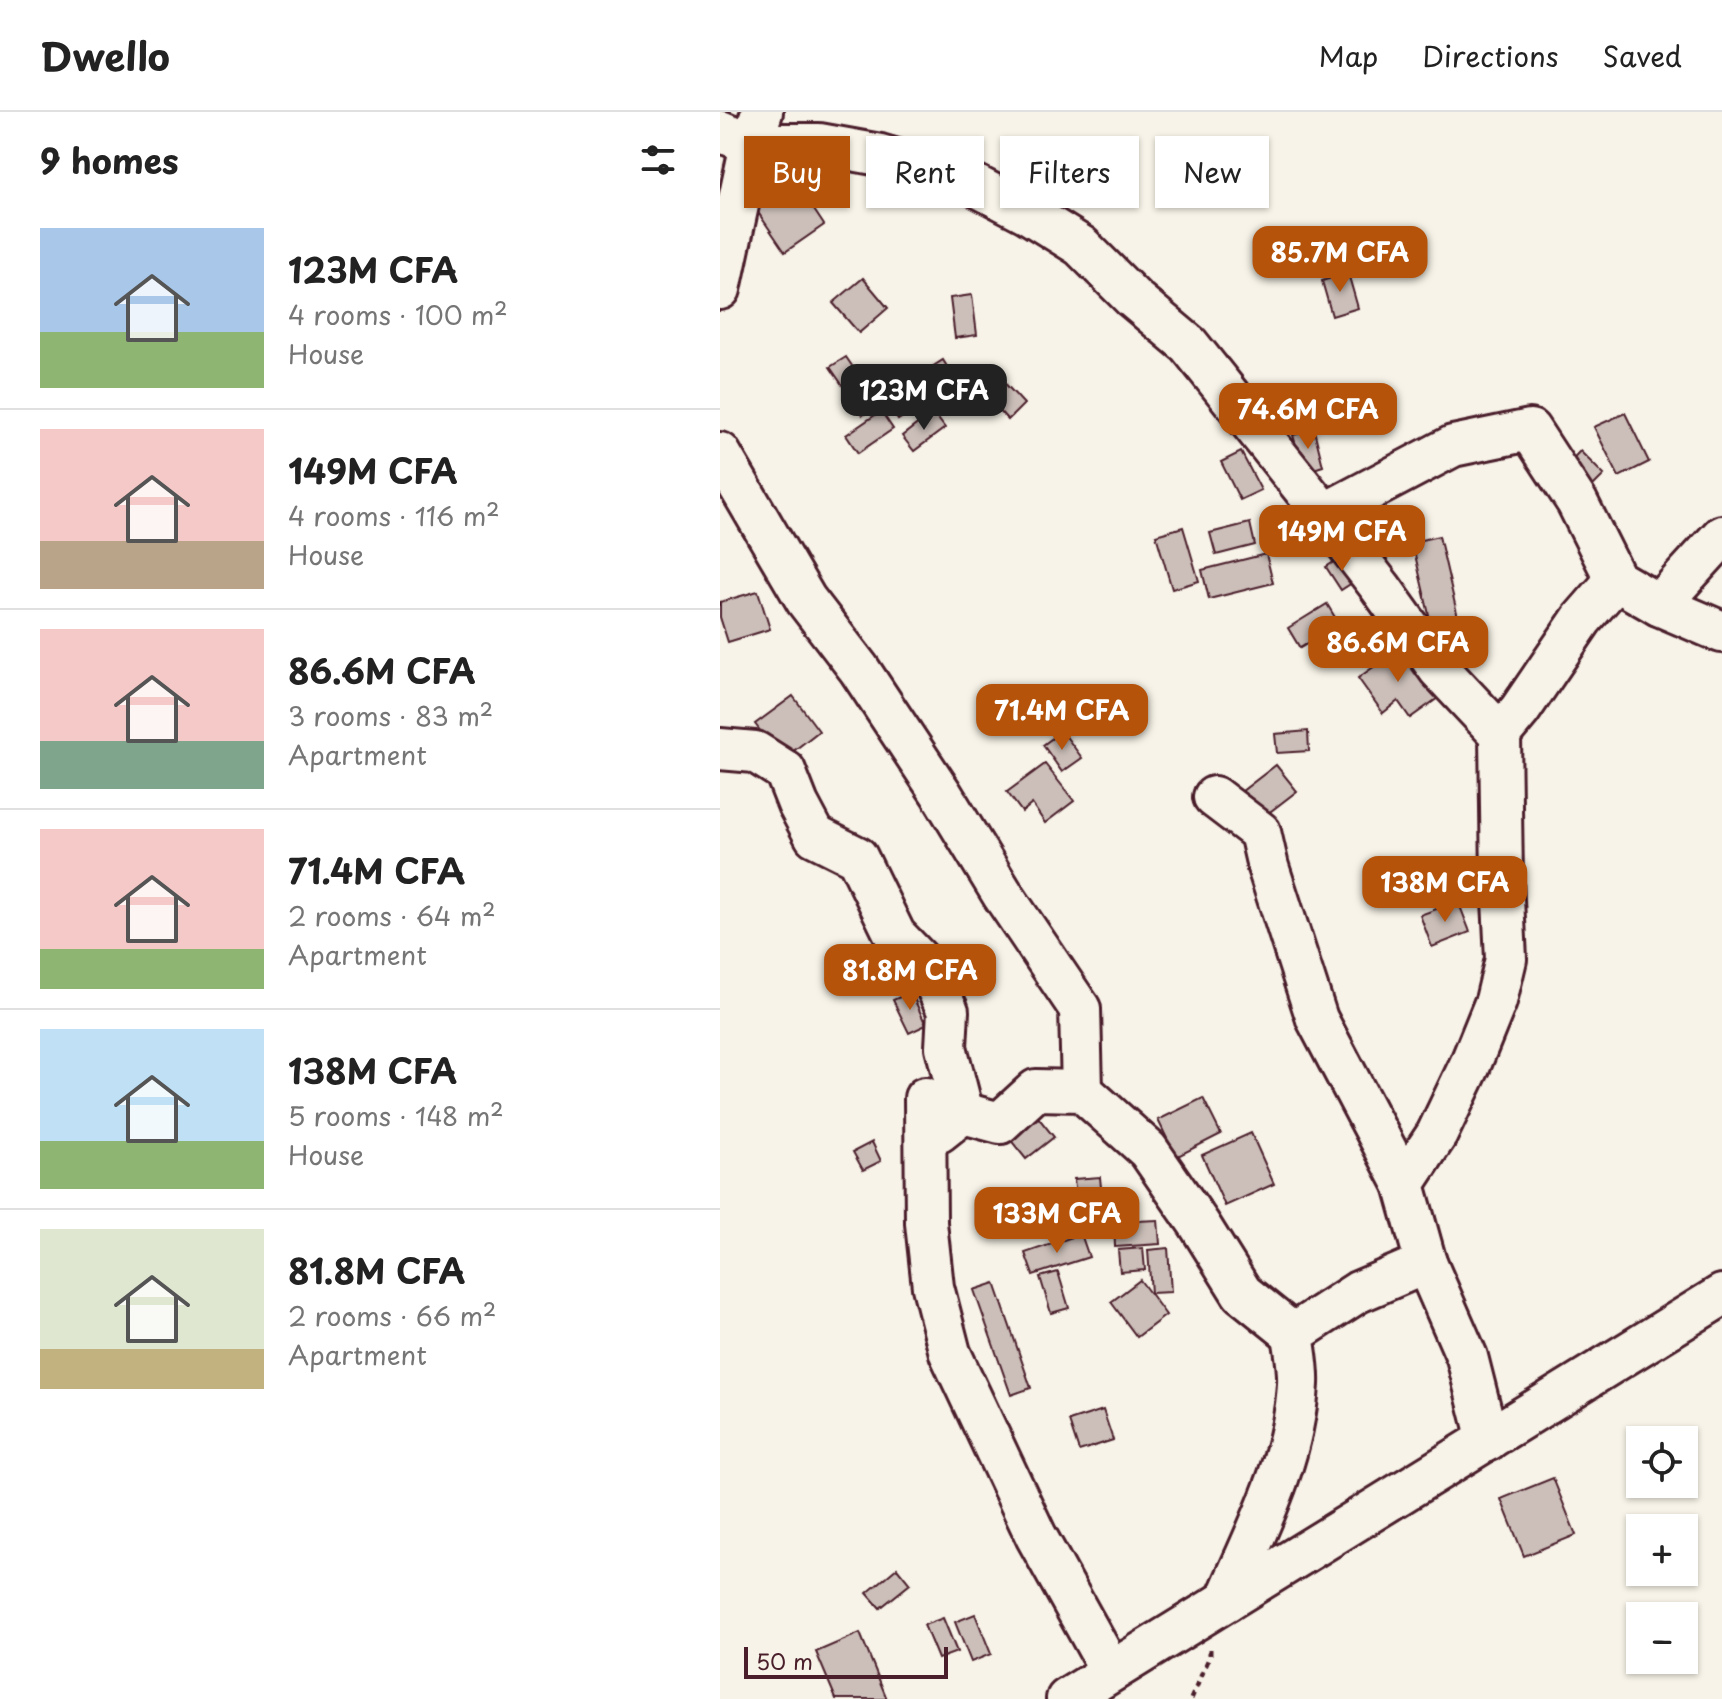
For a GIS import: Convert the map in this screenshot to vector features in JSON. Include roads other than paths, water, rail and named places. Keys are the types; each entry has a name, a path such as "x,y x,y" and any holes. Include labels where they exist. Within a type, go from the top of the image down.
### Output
{"street":[{"path":"720,289 738,134 880,155 965,180 1028,213 1081,246 1133,298 1189,345 1324,514 1439,669 1500,734"},
{"path":"1324,514 1453,446 1530,430 1577,502 1616,580 1659,605 1722,632"},
{"path":"720,453 806,600 867,681 1003,895 1080,1009 1082,1091"},
{"path":"1659,605 1722,536"},
{"path":"1404,1184 1437,1134 1470,1065 1496,1001 1506,959 1500,734 1582,619 1616,580"},
{"path":"720,749 755,752 785,771 815,836 857,857 895,935 928,969 948,1011 943,1114 926,1223 933,1287 950,1353 1036,1536 1111,1671"},
{"path":"1214,797 1260,832 1268,867 1317,1019 1404,1184 1426,1263 1467,1357 1488,1440"},
{"path":"943,1114 1000,1123 1036,1090 1082,1091 1148,1150 1242,1293 1293,1334 1299,1381 1282,1472 1226,1601"},
{"path":"1293,1334 1358,1292 1426,1263"},
{"path":"1067,1699 1722,1295"}]}
